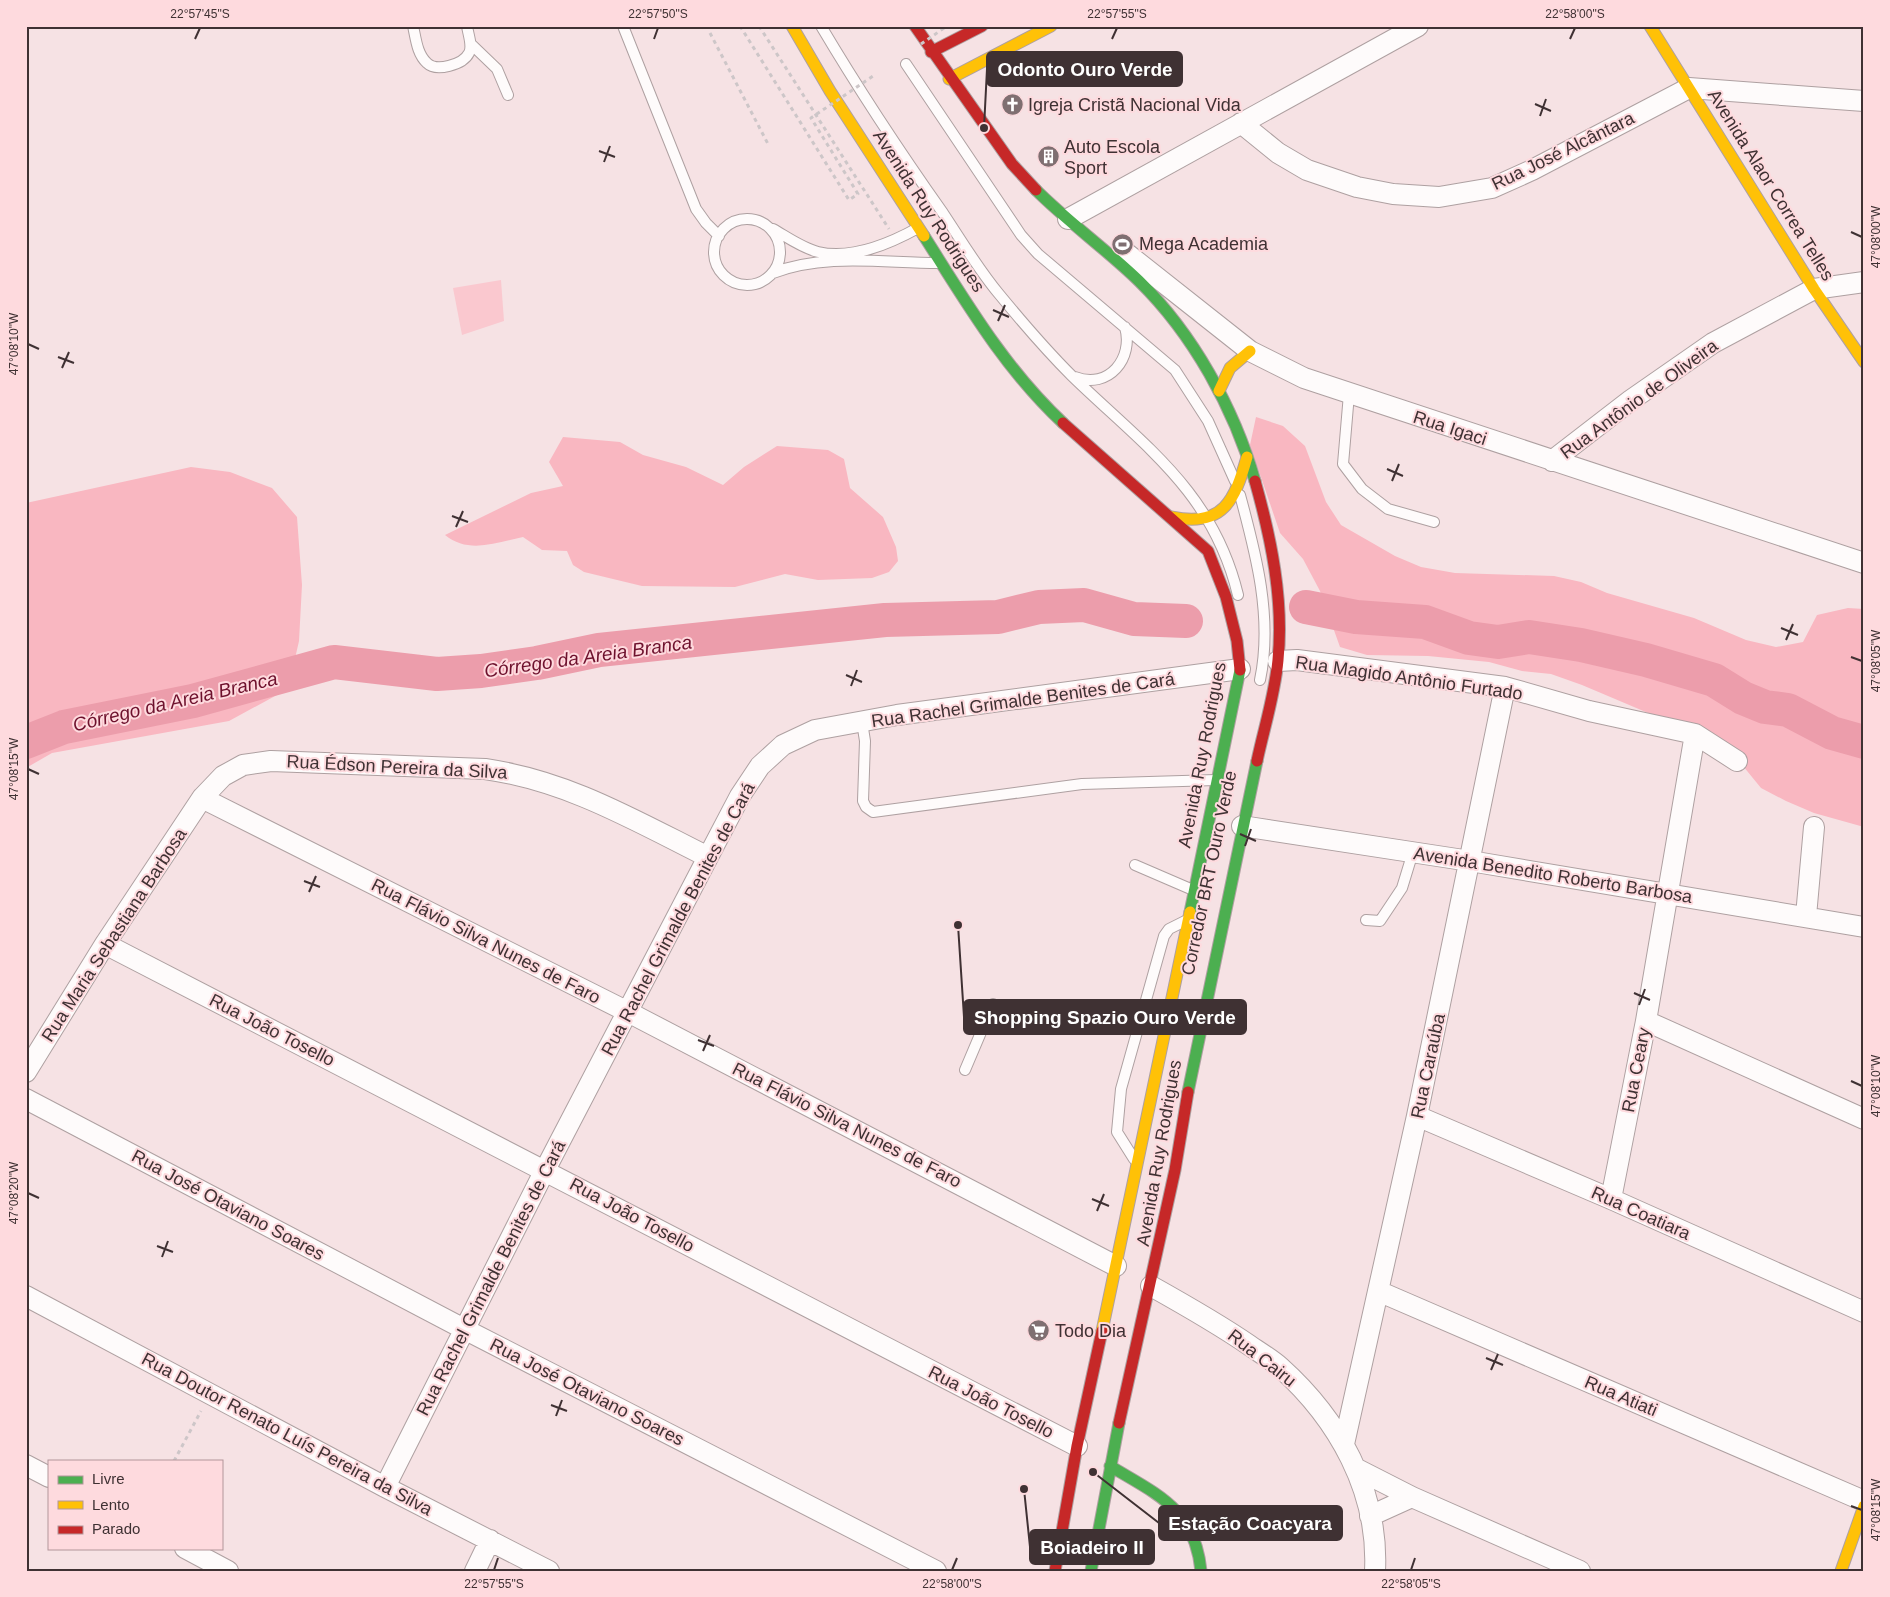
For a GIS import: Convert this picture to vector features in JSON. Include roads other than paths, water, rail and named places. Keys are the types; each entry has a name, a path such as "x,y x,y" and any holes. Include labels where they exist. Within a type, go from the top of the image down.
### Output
{"main road":[{"name":"Avenida Ruy Rodrigues","path":"792,26 830,91 997,350 1046,407 1101,458 1172,516 1208,552 1226,597 1244,670 1188,919 1138,1164 1121,1269 1077,1446 1055,1571"},
{"name":"Avenida Ruy Rodrigues","path":"915,26 950,79 1024,178 1072,217 1156,299 1219,391 1247,457 1269,531 1278,602 1270,665 1242,826 1195,1051 1175,1170 1146,1283 1091,1571"},
{"path":"931,52 982,26"},
{"path":"950,79 1050,26"},
{"name":"Avenida Alaor Correa Telles","path":"1650,26 1814,289 1864,362"},
{"path":"1219,391 1222,381 1233,364 1250,351"},
{"path":"1172,516 1191,520 1206,519 1227,505 1238,489 1247,457"},
{"path":"1244,670 1270,665"},
{"path":"1110,1466 1178,1509 1193,1531 1201,1561 1201,1571"},
{"path":"1841,1571 1864,1506"}],"street":[{"path":"1072,217 1418,26"},
{"path":"1689,88 1864,101"},
{"name":"Rua José Alcântara","path":"1241,123 1278,153 1307,170 1356,187 1393,194 1439,197 1492,188 1532,170 1689,88"},
{"name":"Rua Igaci","path":"1072,217 1250,351 1297,375 1864,563"},
{"name":"Rua Antônio de Oliveira","path":"1552,461 1696,354 1814,289 1864,282"},
{"name":"Rua Magido Antônio Furtado","path":"1270,665 1298,660 1505,687 1589,711 1695,734 1737,761"},
{"name":"Rua Rachel Grimalde Benites de Cará","path":"385,1487 545,1170 740,796 760,766 782,745 815,730 862,722 1244,670"},
{"name":"Rua Caraúba","path":"1344,1444 1417,1116 1505,687"},
{"name":"Rua Ceary","path":"1611,1199 1646,1021 1695,734"},
{"name":"Rua Édson Pereira da Silva","path":"202,798 223,776 237,768 243,765 271,760 485,769 517,774 554,784 596,801 708,857"},
{"name":"Rua Maria Sebastiana Barbosa","path":"26,1072 105,944 202,798"},
{"name":"Rua Flávio Silva Nunes de Faro","path":"202,798 628,1012 1121,1269"},
{"name":"Avenida Benedito Roberto Barbosa","path":"1242,826 1668,893 1864,927"},
{"path":"1806,916 1814,827"},
{"name":"Rua João Tosello","path":"105,944 1077,1446"},
{"path":"1646,1021 1864,1118"},
{"name":"Rua José Otaviano Soares","path":"26,1099 464,1329 936,1571"},
{"name":"Rua Coatiara","path":"1417,1116 1611,1199 1864,1312"},
{"name":"Rua Cairu","path":"1146,1283 1209,1318 1279,1366 1315,1402 1344,1444 1357,1469 1370,1516 1375,1571"},
{"name":"Rua Atiati","path":"1378,1290 1864,1501"},
{"name":"Rua Doutor Renato Luís Pereira da Silva","path":"26,1296 385,1487 549,1571"},
{"path":"26,1465 48,1476"},
{"path":"1357,1469 1412,1497 1580,1571"},
{"path":"1370,1516 1412,1497"},
{"path":"475,1571 490,1540"},
{"path":"189,1550 228,1571"}],"lane":[{"path":"412,26 420,54 428,64 439,68 462,60 469,53 471,44 467,26"},
{"path":"624,26 696,209 719,236"},
{"path":"821,26 894,142 997,291 1036,338 1072,376 1150,447 1190,492 1221,544 1232,570 1241,608"},
{"path":"471,44 497,68 508,95"},
{"path":"906,64 1021,234 1038,254 1175,370 1208,421 1238,489 1256,559 1270,665 1258,689"},
{"path":"768,226 775,234 779,244 779,259 773,273 765,281 755,285 744,286 733,283 721,272 714,257 715,246 719,236 726,227 736,221 758,221 768,226 818,252 854,253 896,240 919,228"},
{"path":"773,273 796,264 844,261 940,263"},
{"path":"1072,376 1097,380 1113,372 1124,359 1126,352 1128,343 1124,327"},
{"path":"1350,394 1343,464 1362,489 1388,509 1434,522"},
{"name":"Corredor BRT Ouro Verde","path":"1226,794 1248,636"},
{"path":"862,722 865,741 863,801 866,807 873,812 1082,784 1218,780"},
{"path":"1366,920 1380,921 1402,888 1413,852"},
{"path":"1135,865 1194,890"},
{"path":"1223,916 1237,916"},
{"path":"1138,1164 1125,1147 1117,1132 1121,1089 1164,936 1169,929 1188,919"},
{"name":"Corredor BRT Ouro Verde","path":"1172,1124 1209,939"},
{"path":"965,1070 993,1004"},
{"path":"1083,1571 1146,1283 1148,1241"},
{"path":"1063,1571 1083,1476"}],"waterway":[{"name":"Córrego da Areia Branca","path":"26,742 64,727 193,701 334,662 437,674 481,671 537,663 599,650 885,620 998,617 1039,607 1084,605 1134,619 1186,621"},
{"name":"Córrego da Areia Branca","path":"1306,607 1356,617 1425,622 1469,638 1498,642 1529,637 1581,645 1646,660 1714,680 1743,698 1765,707 1788,710 1832,733 1864,742"}],"place":[{"name":"Igreja Cristã Nacional Vida","path":"1012,105"},
{"name":"Odonto Ouro Verde","path":"984,128"},
{"name":"Auto Escola Sport","path":"1048,157"},
{"name":"Mega Academia","path":"1123,244"},
{"name":"Shopping Spazio Ouro Verde","path":"958,925"},
{"name":"Todo Dia","path":"1039,1331"},
{"name":"Estação Coacyara","path":"1093,1472"},
{"name":"Boiadeiro II","path":"1024,1489"}]}
